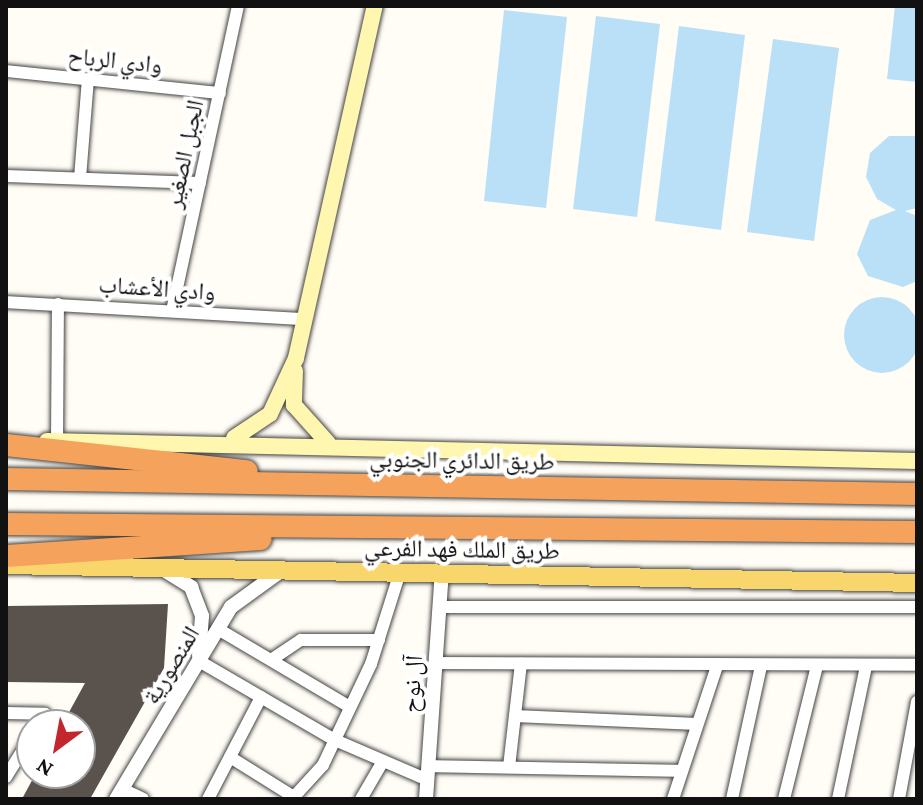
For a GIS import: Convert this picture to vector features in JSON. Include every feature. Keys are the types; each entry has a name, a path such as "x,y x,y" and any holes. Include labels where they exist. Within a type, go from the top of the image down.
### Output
{"highway":[{"path":"6,443 416,486"},
{"name":"طريق الدائري الجنوبي","path":"6,479 917,494"},
{"path":"6,524 917,532"},
{"path":"6,556 381,527"},
{"path":"756,530 917,546"}],"main road":[{"path":"328,443 294,405 296,358 375,6"},
{"path":"221,441 247,436 270,414 296,358"},
{"path":"6,443 328,443 917,461"},
{"name":"طريق الملك فهد الفرعي","path":"6,565 917,583"}],"street":[{"name":"الجبل الصغير","path":"172,311 238,6"},
{"name":"وادي الرباح","path":"6,71 220,93"},
{"path":"80,178 88,79"},
{"path":"6,176 200,183"},
{"name":"وادي الأعشاب","path":"6,302 304,319"},
{"path":"57,441 58,304"},
{"path":"160,568 191,587 202,616 199,661 335,740 383,761 428,773 509,767 682,771"},
{"name":"المنصورية","path":"119,794 231,607 282,570"},
{"path":"230,757 293,798 335,740 379,640 400,572"},
{"name":"آل نوح","path":"426,799 442,573"},
{"path":"440,607 917,607"},
{"path":"218,629 350,707"},
{"path":"271,660 301,640 379,640"},
{"path":"436,663 917,665"},
{"path":"509,767 521,664"},
{"path":"673,799 717,666"},
{"path":"732,799 761,666"},
{"path":"784,799 817,666"},
{"path":"838,799 866,666"},
{"path":"208,799 261,697"},
{"path":"899,799 917,702"},
{"path":"515,716 697,724"},
{"path":"361,799 383,761"},
{"path":"119,794 143,799"}],"water":[{"path":"895,6 917,6 917,82 887,79"},
{"path":"504,10 567,17 546,208 484,201"},
{"path":"596,16 660,24 637,217 573,209"},
{"path":"679,26 745,35 721,230 655,221"},
{"path":"773,39 839,48 814,241 747,232"},
{"path":"889,136 917,136 917,208 905,211 917,216 917,281 903,287 868,276 857,254 870,220 896,210 877,199 866,177 870,153"},
{"path":"882,297 897,300 909,308 917,320 920,335 917,350 909,362 897,370 882,373 867,370 855,362 847,350 844,335 847,320 855,308 867,300"}],"building":[{"path":"168,604 164,668 96,788 96,709 71,709 85,683 6,682 6,606"},
{"path":"27,789 96,789 90,799 23,797"}]}
